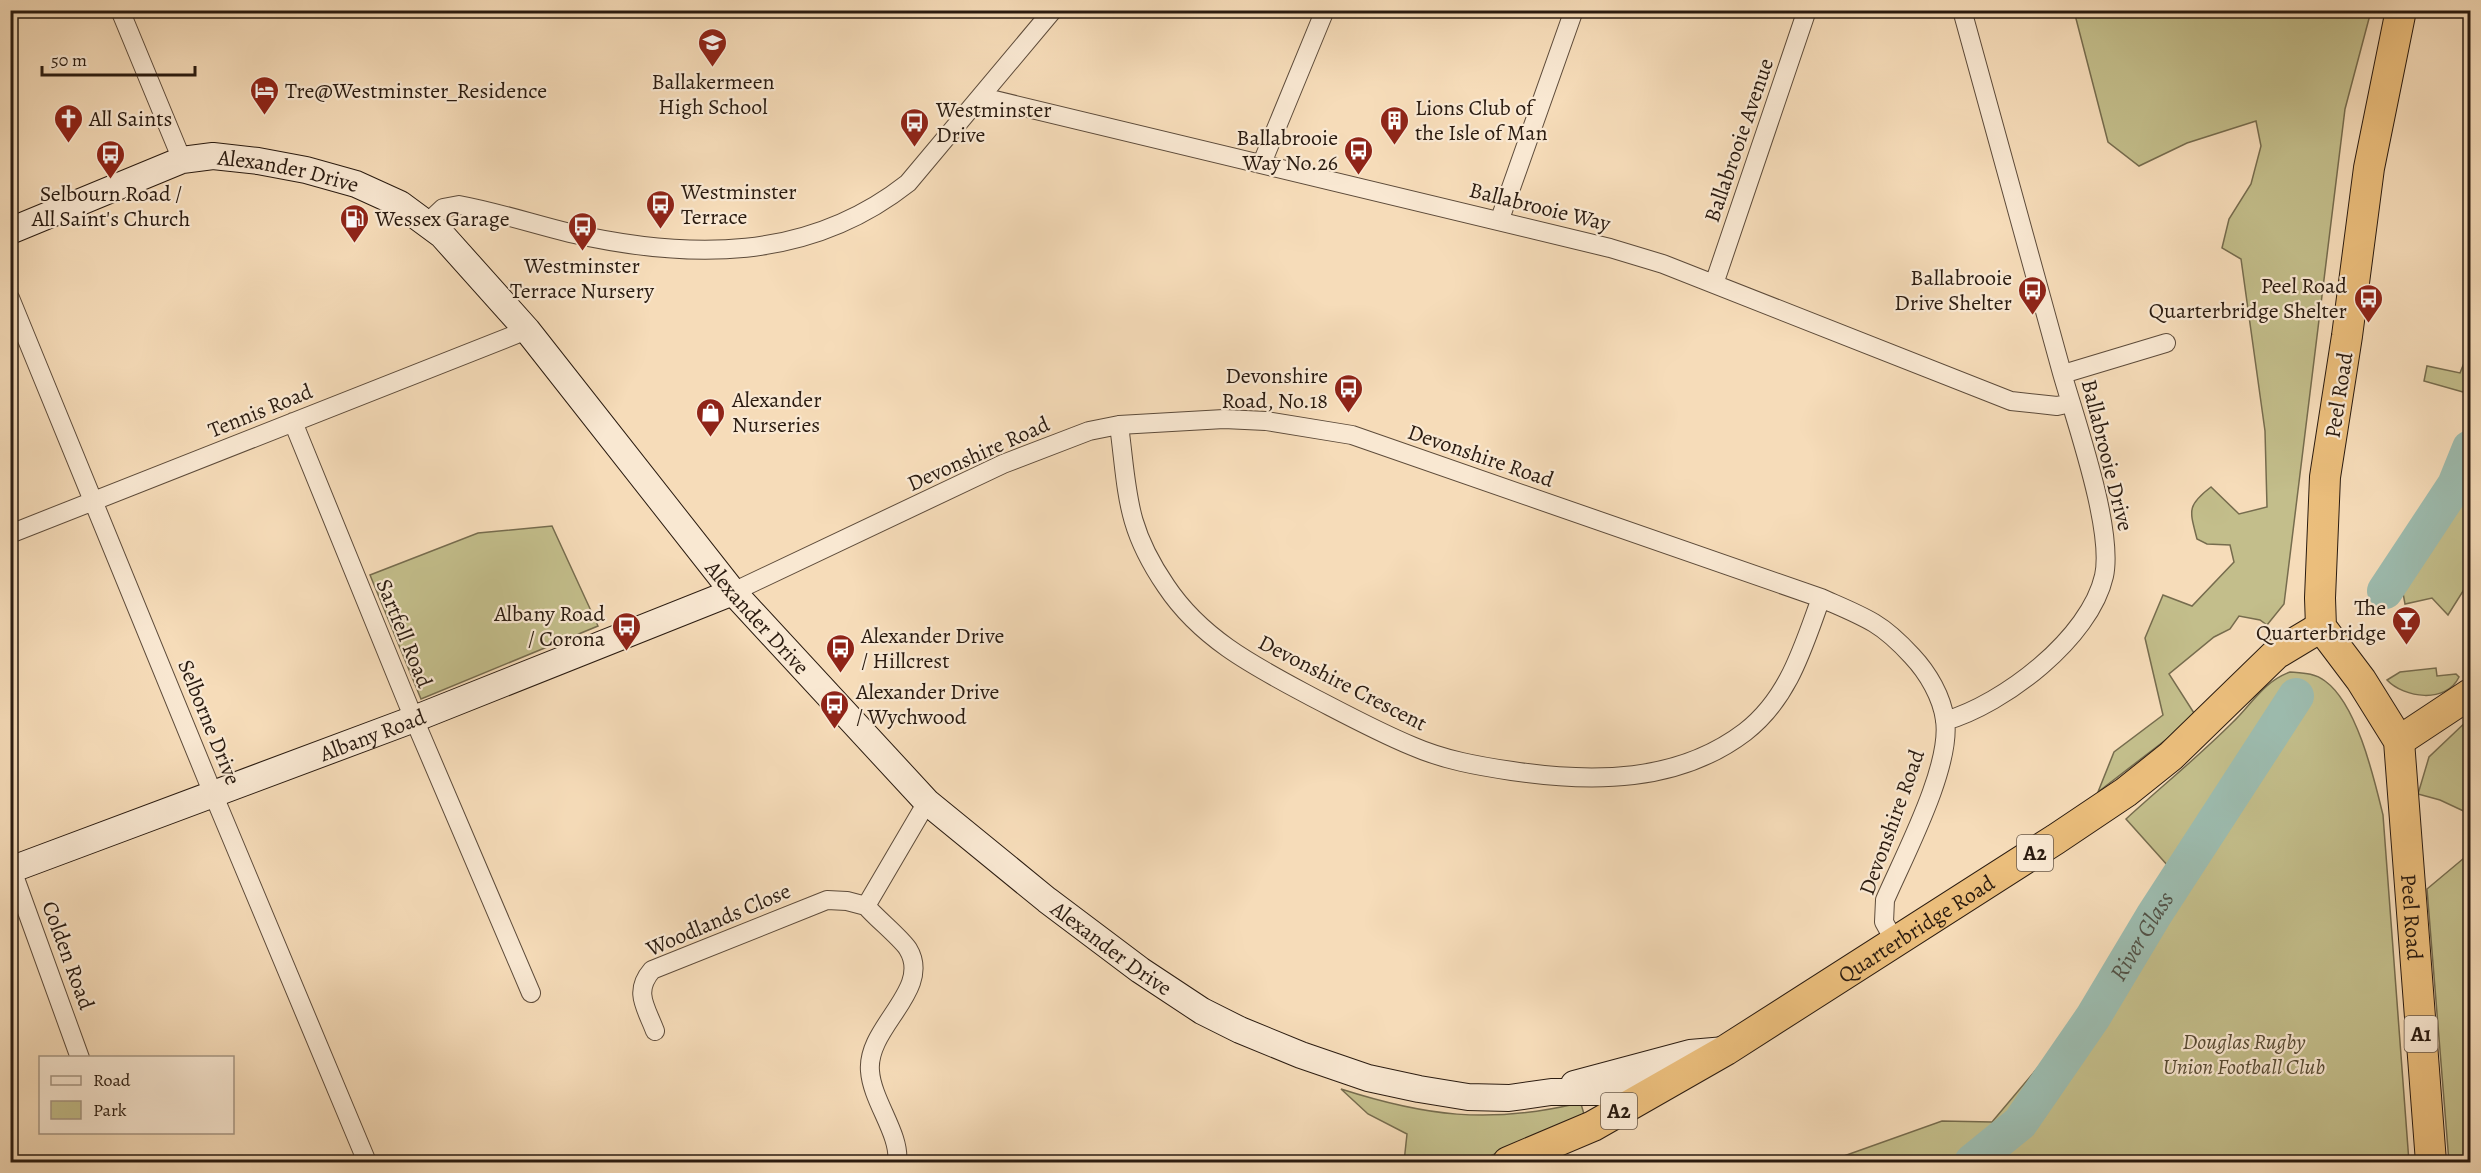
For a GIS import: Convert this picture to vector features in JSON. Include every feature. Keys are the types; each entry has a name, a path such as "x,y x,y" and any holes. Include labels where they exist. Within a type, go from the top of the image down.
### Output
{"highway":[{"name":"Peel Road","path":"2401,10 2369,168 2348,336 2325,477 2320,589 2326,632 2361,680 2399,741 2431,1162"},
{"name":"Quarterbridge Road","path":"1508,1162 1593,1126 1726,1050 1894,940 2056,839 2126,792 2171,756 2276,654 2326,632"},
{"path":"2399,741 2470,694"}],"main road":[{"name":"Alexander Drive","path":"10,231 182,160 213,156 306,170 379,193 442,235 527,330 733,592 927,802 1037,893 1140,970 1202,1011 1240,1030 1368,1078 1468,1097 1509,1098 1551,1092 1634,1092 1663,1086"},
{"name":"Albany Road","path":"11,870 414,719 733,592"},
{"name":"Alexander Drive","path":"1551,1092 1594,1077 1690,1053 1726,1050"}],"street":[{"path":"120,10 182,160"},
{"path":"427,223 443,208 459,206 571,233 703,251 751,248 799,240 881,204 926,165 1053,10"},
{"path":"1262,163 1325,10"},
{"path":"1500,219 1574,10"},
{"name":"Ballabrooie Avenue","path":"1714,284 1807,10"},
{"name":"Ballabrooie Drive","path":"1946,721 1976,709 2020,682 2061,647 2092,606 2104,578 2107,554 2105,536 2071,403 1962,10"},
{"name":"Ballabrooie Way","path":"982,96 1500,219 1610,248 1714,284 2011,401 2057,406 2071,403"},
{"name":"Selborne Drive","path":"10,298 367,1162"},
{"name":"Tennis Road","path":"10,534 527,330"},
{"name":"Ballabrooie Drive","path":"2063,374 2166,343"},
{"name":"Devonshire Road","path":"733,592 1003,464 1089,431 1119,425 1184,419 1235,419 1266,421 1352,435 1821,598 1875,624 1909,652 1922,666 1933,686 1946,721 1944,744 1937,774 1885,900 1884,922 1894,940"},
{"name":"Sartfell Road","path":"293,422 414,719 531,993"},
{"name":"Devonshire Crescent","path":"1119,425 1126,497 1132,523 1147,556 1167,588 1201,627 1222,647 1359,721 1414,747 1464,763 1582,779 1662,771 1697,760 1746,731 1770,707 1792,676 1821,598"},
{"path":"897,1162 893,1137 873,1091 869,1061 876,1039 913,981 913,965 908,949 866,906 927,802"},
{"name":"Colden Road","path":"11,870 80,1056"},
{"name":"Woodlands Close","path":"656,1031 641,995 643,981 652,970 827,900 847,901 866,906"}],"green space":[{"path":"2074,11 2371,11 2345,109 2284,604 2267,625 2260,620 2239,616 2230,629 2214,637 2169,674 2194,713 2185,725 2098,792 2114,752 2163,715 2145,638 2163,595 2192,606 2234,562 2230,545 2207,544 2197,539 2192,515 2194,504 2211,487 2239,514 2267,507 2265,431 2241,259 2222,248 2229,219 2251,184 2261,146 2256,121 2187,143 2139,166 2108,142"},
{"path":"2470,348 2470,394 2424,381 2427,366 2460,373"},
{"path":"2470,475 2470,580 2448,615 2432,598 2405,604 2401,582"},
{"path":"552,526 598,626 421,699 370,575 478,533"},
{"path":"2436,668 2437,676 2456,674 2459,677 2453,686 2435,695 2404,691 2387,680 2400,672"},
{"name":"Douglas Rugby Union Football Club","path":"2290,672 2317,676 2336,692 2355,724 2375,782 2383,815 2409,1162 1827,1162 1942,1121 1992,1122 2163,919 2169,867 2126,819 2219,736 2258,694 2272,682"},
{"path":"2470,718 2470,814 2440,800 2418,794 2429,757"},
{"path":"2470,853 2470,1162 2449,1162 2427,889"},
{"path":"1341,1089 1401,1106 1457,1114 1514,1114 1581,1104 1584,1114 1477,1162 1404,1162 1407,1134 1368,1114"}],"waterway":[{"name":"River Glass","path":"2385,591 2455,485 2470,448"},
{"name":"River Glass","path":"1972,1162 2020,1123 2093,1017 2154,915 2296,696"}],"place":[{"name":"Ballakermeen High School","path":"713,68"},
{"name":"Tre@Westminster_Residence","path":"264,116"},
{"name":"All Saints","path":"68,144"},
{"name":"Lions Club of the Isle of Man","path":"1394,146"},
{"name":"Westminster Drive","path":"915,148"},
{"name":"Ballabrooie Way No.26","path":"1359,176"},
{"name":"Selbourn Road / All Saint's Church","path":"111,180"},
{"name":"Westminster Terrace","path":"660,230"},
{"name":"Wessex Garage","path":"354,244"},
{"name":"Westminster Terrace Nursery","path":"582,252"},
{"name":"Ballabrooie Drive Shelter","path":"2033,316"},
{"name":"Peel Road Quarterbridge Shelter","path":"2368,324"},
{"name":"Devonshire Road, No.18","path":"1349,414"},
{"name":"Alexander Nurseries","path":"711,438"},
{"name":"The Quarterbridge","path":"2407,646"},
{"name":"Albany Road / Corona","path":"626,652"},
{"name":"Alexander Drive / Hillcrest","path":"840,674"},
{"name":"Alexander Drive / Wychwood","path":"835,730"}]}
